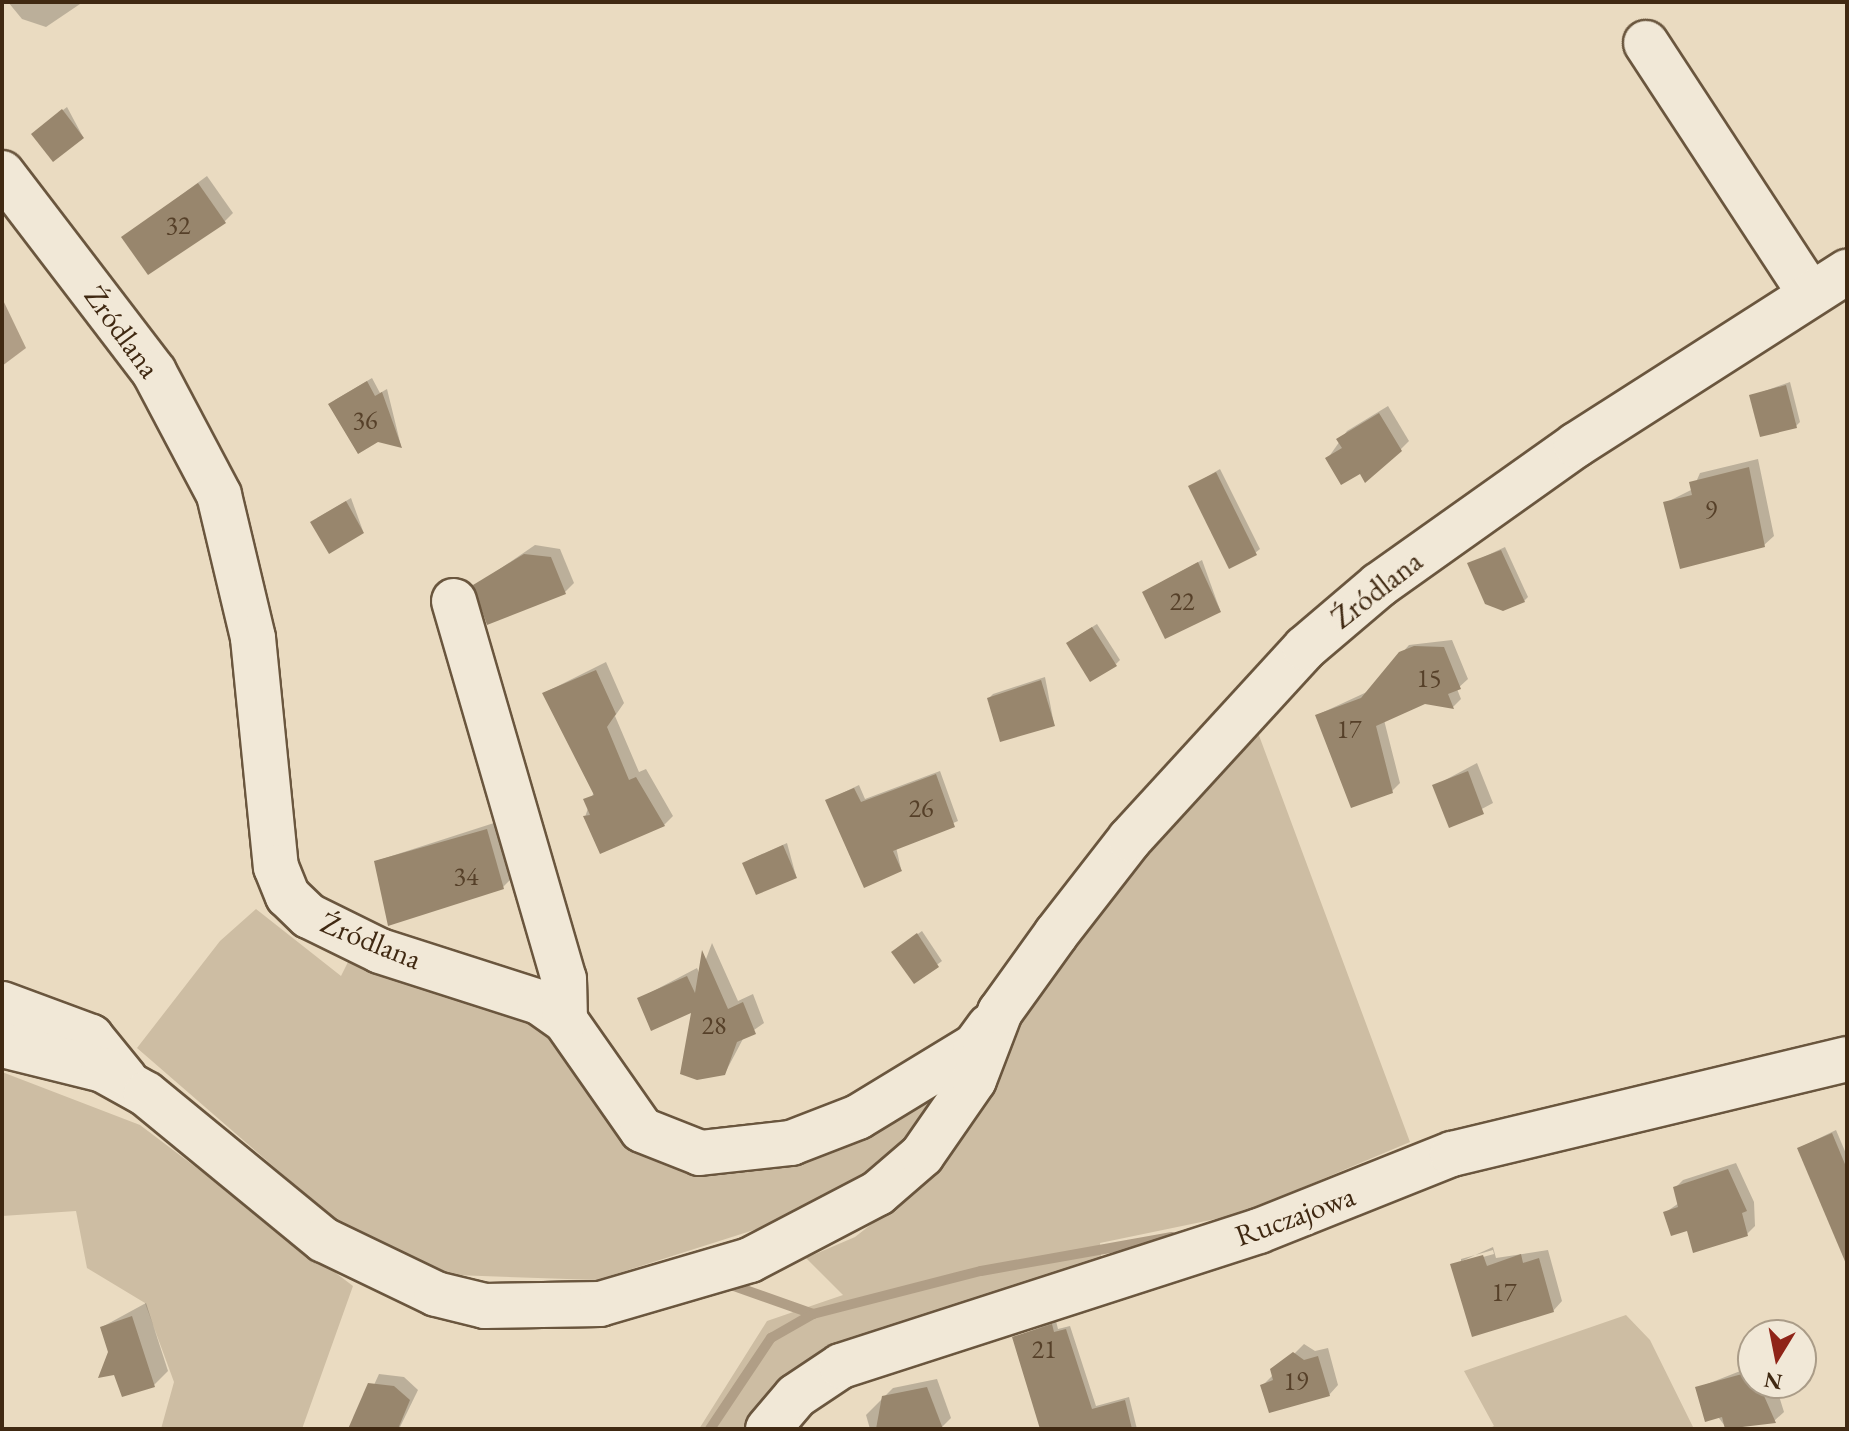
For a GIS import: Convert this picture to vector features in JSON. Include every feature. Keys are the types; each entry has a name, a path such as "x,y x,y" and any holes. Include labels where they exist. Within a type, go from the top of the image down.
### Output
{"street":[{"path":"1646,43 1810,294"},
{"name":"Źródlana","path":"2,173 154,372 219,495 246,591 276,867 288,896 335,933 496,984 565,1020 642,1130 700,1153 791,1143 858,1117 975,1046 1130,839 1305,648 1474,516 1847,272"},
{"path":"454,601 564,979 565,1020"},
{"path":"2,1004 91,1037 129,1085"},
{"name":"Źródlana","path":"2,1045 103,1070 129,1085 324,1240 380,1273 485,1306 586,1305 661,1291 750,1260 878,1193 952,1119 1000,1012"},
{"name":"Ruczajowa","path":"768,1429 796,1396 841,1366 1259,1231 1452,1154 1847,1059"}],"shaded area":[{"path":"2,298 26,348 2,366"},
{"path":"1254,722 1410,1142 1240,1214 1100,1243 1102,1266 759,1429 699,1429 767,1321 843,1295 806,1258 855,1237 939,1171 977,1119 1030,988"},
{"path":"256,909 341,976 352,954 540,1023 673,1163 954,1073 913,1140 860,1185 773,1224 597,1280 454,1275 348,1231 137,1048 220,941"},
{"path":"2,1072 140,1125 353,1286 302,1429 161,1429 174,1382 145,1303 87,1268 76,1211 2,1216"},
{"path":"1626,1315 1650,1340 1694,1429 1488,1429 1494,1426 1464,1371"}],"building":[{"path":"62,109 84,138 53,162 31,134"},
{"path":"198,183 226,223 148,275 121,237"},
{"path":"367,381 375,396 382,392 402,448 378,442 358,454 328,404"},
{"path":"1786,385 1797,428 1760,437 1749,395"},
{"path":"1379,413 1402,451 1365,483 1360,474 1341,485 1325,458 1342,448 1336,439"},
{"path":"1749,467 1765,547 1680,569 1663,502 1692,495 1689,482"},
{"path":"1216,472 1257,555 1229,569 1188,486"},
{"path":"346,501 364,533 329,554 310,522"},
{"path":"1501,550 1525,602 1503,611 1485,604 1467,563"},
{"path":"524,554 551,557 566,594 487,625 473,585"},
{"path":"1198,562 1221,612 1165,639 1142,592"},
{"path":"1092,627 1117,666 1090,682 1066,643"},
{"path":"1414,646 1444,647 1461,689 1448,694 1454,709 1425,704 1376,726 1393,793 1351,808 1315,715 1361,698 1399,652"},
{"path":"596,670 616,714 607,727 629,780 636,777 665,826 600,854 583,816 590,815 583,799 594,795 542,693"},
{"path":"1041,680 1055,726 1000,742 987,698"},
{"path":"1468,771 1484,814 1449,828 1432,785"},
{"path":"936,774 955,827 893,851 902,871 864,888 825,800 854,788 861,802"},
{"path":"487,829 504,889 388,926 374,861"},
{"path":"783,845 797,878 756,895 742,863"},
{"path":"917,933 939,967 914,984 891,952"},
{"path":"702,950 728,1009 743,1002 756,1034 737,1042 725,1075 697,1080 680,1074 691,1013 651,1031 637,998 687,976 695,993"},
{"path":"1832,1133 1847,1169 1847,1266 1797,1148"},
{"path":"1728,1169 1747,1211 1742,1213 1748,1236 1693,1253 1687,1231 1671,1236 1663,1212 1678,1207 1673,1187"},
{"path":"1521,1254 1523,1263 1539,1258 1554,1312 1472,1337 1450,1264 1483,1255 1487,1266"},
{"path":"132,1316 155,1387 122,1397 114,1375 98,1378 108,1352 100,1327"},
{"path":"1052,1324 1054,1332 1066,1329 1092,1409 1125,1400 1132,1429 1040,1429 1012,1337"},
{"path":"1293,1352 1304,1360 1318,1356 1330,1396 1269,1413 1260,1385 1273,1380 1270,1369"},
{"path":"1737,1375 1737,1399 1765,1399 1776,1423 1725,1429 1722,1417 1705,1422 1695,1387"},
{"path":"368,1383 394,1386 410,1400 398,1429 348,1429"},
{"path":"927,1387 943,1429 876,1429 882,1396"}],"waterway":[{"path":"710,1429 771,1338 813,1314 981,1271 1172,1237"},
{"path":"734,1286 813,1314"}]}
